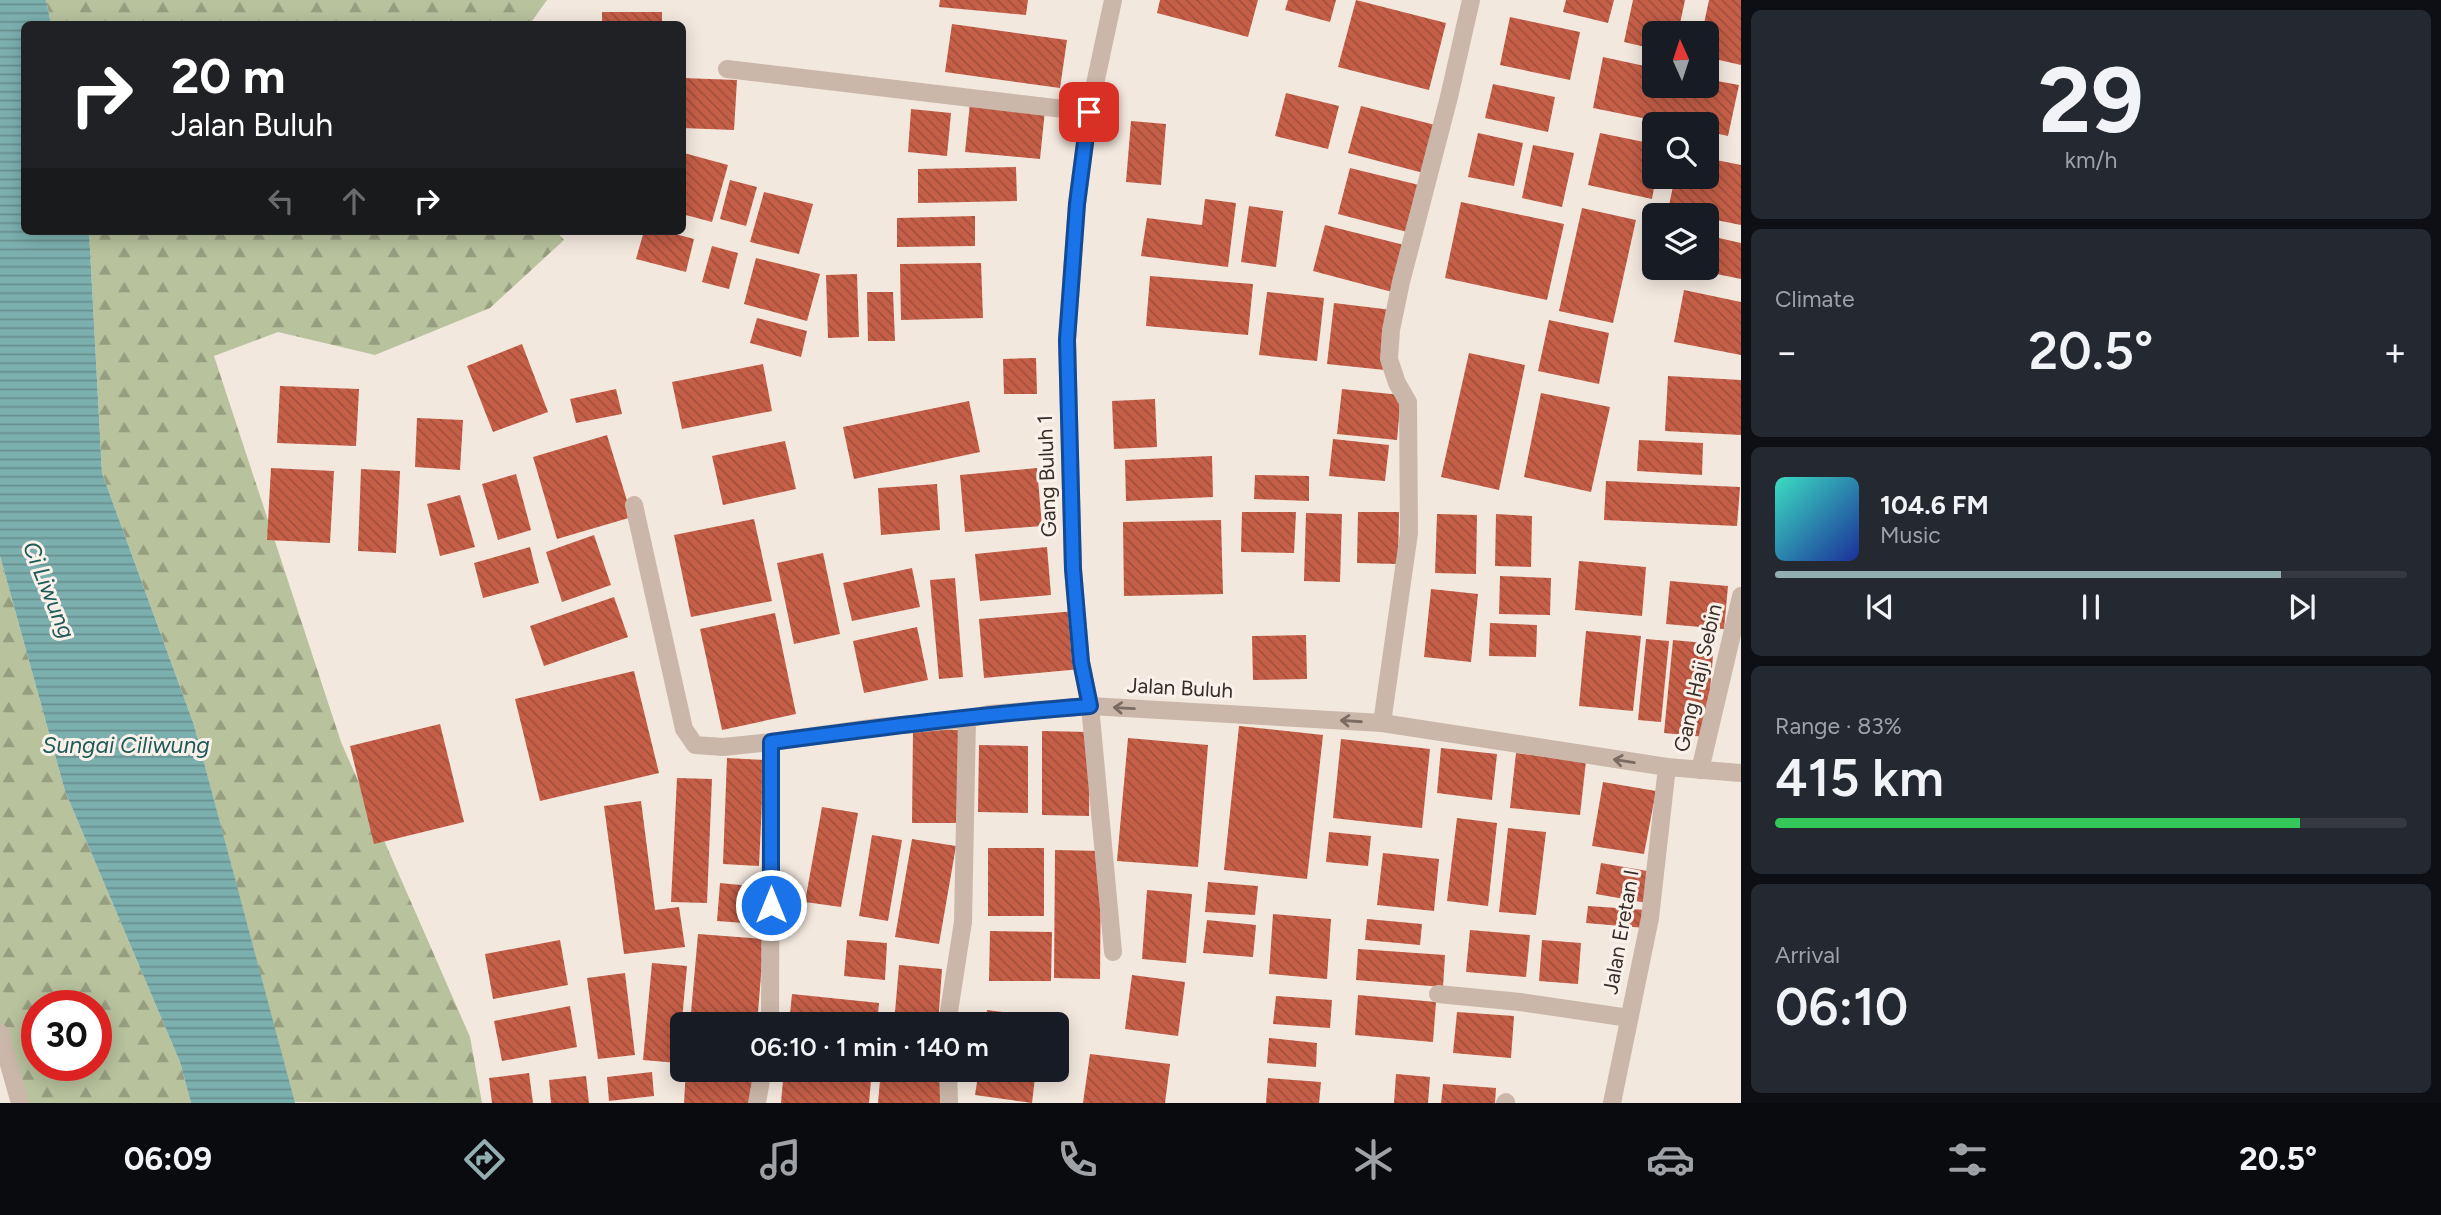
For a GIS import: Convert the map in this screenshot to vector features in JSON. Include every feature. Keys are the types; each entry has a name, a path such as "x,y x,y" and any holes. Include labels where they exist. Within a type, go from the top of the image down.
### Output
{"street":[{"name":"Gang Buluh 1","path":"1113,0 1089,112 1077,204 1067,340 1073,569 1081,662 1090,706 1113,953"},
{"path":"1382,723 1409,533 1408,402 1397,383 1389,359 1391,330 1450,97 1471,0"},
{"path":"727,69 1089,112"},
{"name":"Jalan Buluh","path":"634,505 684,729 695,746 723,747 967,719 989,714 1090,706 1382,723 1667,768 1741,773"},
{"name":"Gang Haji Sebin","path":"1700,770 1741,596"},
{"path":"949,1012 963,922 967,719"},
{"path":"770,1012 771,742"},
{"name":"Jalan Eretan I","path":"1612,1103 1650,918 1667,768"},
{"path":"1438,994 1520,1002 1629,1018"},
{"path":"0,1033 20,1103"},
{"path":"757,1103 761,1082"},
{"path":"948,1082 949,1103"}],"green space":[{"path":"46,0 547,0 532,21 50,21"},
{"path":"89,235 560,235 564,240 490,308 375,355 278,332 214,356 341,742 470,1037 482,1103 294,1102 194,725 102,473"},
{"path":"0,556 65,791 180,1062 191,1103 19,1103 0,1033"}],"water":[{"name":"Sungai Ciliwung","path":"0,0 46,0 50,21 21,21 21,235 89,235 102,473 194,725 295,1103 191,1103 180,1062 65,791 0,556"}],"building":[{"path":"940,0 1028,0 1026,15 939,7"},
{"path":"1160,0 1258,0 1248,37 1157,13"},
{"path":"1288,0 1336,0 1330,22 1285,10"},
{"path":"1356,0 1446,23 1429,90 1338,67"},
{"path":"1566,0 1614,0 1608,23 1563,12"},
{"path":"1633,0 1685,0 1681,21 1642,21 1642,46 1624,42"},
{"path":"1709,0 1741,0 1741,65 1719,60 1719,21 1705,21"},
{"path":"602,12 662,12 662,21 602,21"},
{"path":"1510,17 1580,32 1570,80 1500,65"},
{"path":"952,24 1067,40 1060,88 945,72"},
{"path":"1603,57 1642,65 1642,98 1719,98 1719,81 1739,85 1728,136 1719,134 1719,112 1642,112 1642,118 1593,108"},
{"path":"686,78 737,80 734,130 686,128"},
{"path":"1493,84 1555,97 1548,132 1485,118"},
{"path":"1286,93 1339,106 1328,149 1275,136"},
{"path":"970,103 1045,110 1040,159 965,152"},
{"path":"1361,106 1439,126 1427,174 1348,153"},
{"path":"911,109 951,113 947,156 908,152"},
{"path":"1131,121 1166,124 1161,185 1126,182"},
{"path":"1478,133 1523,143 1514,186 1468,177"},
{"path":"1600,133 1642,142 1642,189 1654,189 1652,199 1588,185"},
{"path":"1533,145 1574,153 1562,207 1522,198"},
{"path":"686,154 728,165 712,222 686,215"},
{"path":"1719,161 1741,165 1741,225 1719,221 1719,203 1669,203 1672,189 1719,189"},
{"path":"1016,167 1017,201 918,203 918,169"},
{"path":"1350,168 1419,185 1407,232 1338,214"},
{"path":"730,180 757,187 746,226 720,219"},
{"path":"764,192 813,204 799,254 750,242"},
{"path":"1205,199 1236,203 1228,267 1141,256 1147,218 1202,225"},
{"path":"1461,202 1564,224 1547,300 1445,278"},
{"path":"1249,206 1283,211 1276,267 1241,262"},
{"path":"1582,208 1636,220 1613,323 1559,311"},
{"path":"975,216 975,246 897,247 897,218"},
{"path":"1325,225 1408,246 1396,293 1313,271"},
{"path":"643,235 679,235 694,239 686,272 636,259"},
{"path":"1719,238 1741,243 1741,279 1719,274"},
{"path":"712,246 738,253 729,289 702,282"},
{"path":"756,258 820,274 807,321 744,304"},
{"path":"981,263 983,318 901,320 900,264"},
{"path":"857,274 859,337 828,338 826,275"},
{"path":"1150,276 1253,284 1248,335 1146,326"},
{"path":"1684,290 1741,302 1741,355 1674,342"},
{"path":"867,292 893,292 895,341 868,341"},
{"path":"1267,292 1324,298 1317,361 1259,355"},
{"path":"1334,303 1392,310 1385,370 1327,364"},
{"path":"757,318 807,331 801,357 750,343"},
{"path":"1549,320 1609,333 1599,384 1538,371"},
{"path":"522,344 548,412 493,432 467,366"},
{"path":"1469,353 1525,365 1499,490 1441,477"},
{"path":"1036,358 1037,394 1004,394 1003,359"},
{"path":"763,364 772,411 682,429 672,382"},
{"path":"1668,376 1741,380 1741,435 1665,431"},
{"path":"280,386 359,389 356,446 277,443"},
{"path":"616,389 622,414 576,423 570,399"},
{"path":"1342,389 1401,395 1397,440 1337,434"},
{"path":"1541,393 1610,407 1591,492 1524,477"},
{"path":"1155,399 1157,447 1114,449 1112,401"},
{"path":"969,401 980,452 854,479 843,427"},
{"path":"417,418 463,420 460,470 415,467"},
{"path":"607,435 632,517 557,539 533,457"},
{"path":"1333,439 1389,445 1385,481 1329,476"},
{"path":"1639,440 1703,443 1702,475 1637,471"},
{"path":"785,441 796,489 723,505 712,456"},
{"path":"1212,456 1213,497 1126,501 1125,460"},
{"path":"271,468 334,471 330,543 267,540"},
{"path":"1037,468 1042,526 965,532 960,475"},
{"path":"361,469 400,471 396,553 358,551"},
{"path":"516,474 531,530 498,540 482,484"},
{"path":"1255,475 1309,476 1309,501 1254,499"},
{"path":"1606,481 1740,487 1737,526 1604,520"},
{"path":"937,484 940,530 881,535 878,488"},
{"path":"460,495 475,547 440,556 427,504"},
{"path":"1242,512 1296,512 1294,553 1241,552"},
{"path":"1358,512 1399,512 1398,564 1357,563"},
{"path":"1306,513 1342,514 1340,582 1304,581"},
{"path":"1437,514 1477,515 1476,574 1435,573"},
{"path":"1496,514 1532,516 1531,567 1495,566"},
{"path":"754,519 772,601 691,617 674,535"},
{"path":"1221,520 1223,594 1124,596 1123,522"},
{"path":"594,535 611,585 562,602 546,552"},
{"path":"530,547 539,583 483,598 474,563"},
{"path":"1047,547 1051,595 980,601 975,554"},
{"path":"823,553 840,634 794,644 777,563"},
{"path":"1579,561 1646,567 1642,616 1575,610"},
{"path":"912,568 920,607 852,621 843,583"},
{"path":"1500,576 1551,578 1550,615 1499,614"},
{"path":"955,578 963,677 939,679 930,580"},
{"path":"1670,581 1728,586 1724,629 1666,624"},
{"path":"1431,589 1478,594 1471,662 1424,657"},
{"path":"614,597 628,637 544,666 530,626"},
{"path":"1076,611 1081,669 984,678 979,619"},
{"path":"775,613 796,714 722,730 700,629"},
{"path":"1490,623 1537,625 1536,657 1489,656"},
{"path":"917,627 928,680 864,693 853,641"},
{"path":"1586,631 1641,636 1633,711 1579,706"},
{"path":"1306,635 1307,679 1253,680 1252,636"},
{"path":"1646,639 1669,641 1661,722 1638,720"},
{"path":"1673,640 1714,644 1706,737 1664,733"},
{"path":"634,671 659,773 540,801 515,699"},
{"path":"440,724 464,822 374,844 350,746"},
{"path":"1239,726 1323,735 1307,879 1224,870"},
{"path":"913,729 960,730 959,823 912,823"},
{"path":"1042,731 1090,732 1089,816 1042,815"},
{"path":"1128,738 1208,745 1198,867 1117,861"},
{"path":"1341,739 1430,749 1422,828 1333,818"},
{"path":"979,745 1028,746 1028,813 978,812"},
{"path":"1441,748 1497,754 1492,800 1437,793"},
{"path":"1516,753 1586,761 1580,815 1510,808"},
{"path":"727,758 764,760 759,866 723,864"},
{"path":"677,778 712,779 707,903 671,902"},
{"path":"1603,782 1656,791 1644,854 1592,846"},
{"path":"641,801 655,910 679,907 685,947 624,954 604,806"},
{"path":"822,807 858,813 841,907 805,902"},
{"path":"1457,818 1497,823 1488,906 1447,901"},
{"path":"1508,828 1546,832 1536,915 1499,912"},
{"path":"1329,832 1371,836 1368,866 1326,862"},
{"path":"872,835 902,840 888,921 859,916"},
{"path":"912,839 956,846 939,944 895,937"},
{"path":"988,848 1044,848 1044,916 988,916"},
{"path":"1055,850 1101,851 1100,979 1054,978"},
{"path":"1383,853 1439,859 1434,911 1377,905"},
{"path":"1601,863 1653,872 1647,903 1596,894"},
{"path":"1208,882 1258,886 1255,915 1205,912"},
{"path":"720,883 761,887 758,924 717,921"},
{"path":"1147,890 1192,894 1186,963 1142,959"},
{"path":"1588,906 1646,910 1645,928 1586,923"},
{"path":"1273,914 1331,919 1327,979 1269,974"},
{"path":"1367,919 1422,924 1420,945 1365,940"},
{"path":"1207,920 1256,925 1253,957 1203,953"},
{"path":"1470,930 1530,935 1526,977 1466,972"},
{"path":"990,931 1052,932 1051,981 989,981"},
{"path":"698,934 764,939 758,1012 691,1012"},
{"path":"560,940 568,985 493,999 485,954"},
{"path":"847,940 887,943 885,980 844,976"},
{"path":"1542,940 1581,943 1578,984 1539,981"},
{"path":"1358,949 1445,955 1443,987 1356,980"},
{"path":"652,963 687,966 683,1012 670,1012 670,1062 643,1060"},
{"path":"899,965 942,969 939,1012 895,1012"},
{"path":"625,973 635,1055 598,1059 587,978"},
{"path":"1132,975 1185,982 1178,1036 1125,1029"},
{"path":"792,994 879,1003 878,1012 790,1012"},
{"path":"1358,995 1436,1002 1433,1042 1355,1035"},
{"path":"1276,996 1332,1000 1330,1028 1273,1024"},
{"path":"570,1006 577,1047 502,1061 494,1021"},
{"path":"1457,1012 1514,1016 1511,1058 1453,1053"},
{"path":"1269,1038 1317,1043 1316,1067 1267,1063"},
{"path":"1090,1054 1170,1064 1165,1103 1083,1103"},
{"path":"652,1072 654,1096 609,1101 607,1077"},
{"path":"529,1073 533,1103 492,1103 489,1078"},
{"path":"1396,1074 1430,1077 1428,1103 1394,1103"},
{"path":"586,1076 589,1103 551,1103 549,1080"},
{"path":"1268,1078 1321,1082 1319,1103 1266,1103"},
{"path":"685,1082 752,1082 751,1103 684,1103"},
{"path":"783,1082 871,1082 869,1103 781,1103"},
{"path":"880,1082 943,1082 941,1103 878,1103"},
{"path":"977,1082 1034,1082 1032,1103 975,1095"},
{"path":"1443,1084 1496,1088 1495,1103 1441,1103"}],"route":[{"path":"771,905 771,742 879,727 967,719 989,714 1090,706 1081,662 1073,569 1067,340 1077,204 1089,112"}],"water label":[{"name":"Ci Liwung","path":"49,590"}]}
